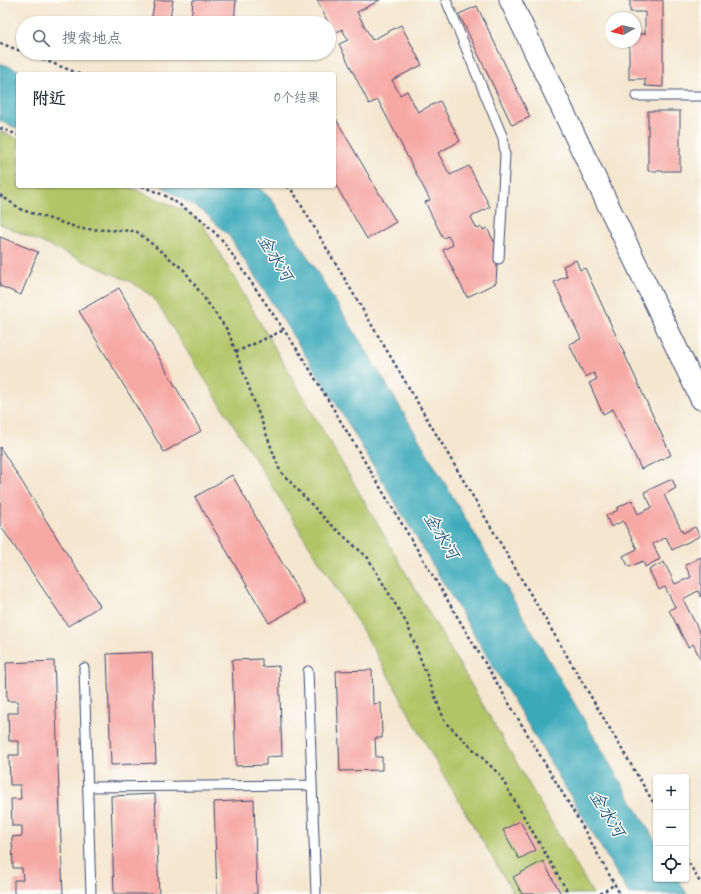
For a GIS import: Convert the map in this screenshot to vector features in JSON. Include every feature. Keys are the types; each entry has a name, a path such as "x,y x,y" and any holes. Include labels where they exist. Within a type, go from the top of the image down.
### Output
{"street":[{"path":"510,0 701,399"}],"lane":[{"path":"446,0 503,138 505,154 499,259"},
{"path":"636,96 701,96"},
{"path":"84,668 92,894"},
{"path":"308,671 316,894"},
{"path":"88,787 312,784"}],"path":[{"path":"0,42 16,49"},
{"path":"44,60 75,72"},
{"path":"0,128 16,134"},
{"path":"147,188 168,196 200,219 223,241 307,364 574,812 620,894"},
{"path":"289,188 298,200 653,802"},
{"path":"0,195 22,210 82,229 136,231 184,270 228,331 280,471 327,521 368,558 407,624 445,722 499,774 569,894"},
{"path":"236,352 284,330"},
{"path":"689,863 701,884"},
{"path":"600,894 615,884"}],"green space":[{"path":"0,131 16,138 16,188 132,188 185,211 202,223 593,894 514,894 442,773 368,639 153,297 133,283 0,224"}],"water":[{"path":"0,63 24,72 16,72 16,128 0,121"},
{"name":"金水河","path":"164,188 259,188 273,201 377,368 653,837 653,882 680,882 687,894 629,894 334,400 229,236 204,212"}],"building":[{"path":"155,0 173,0 170,16 152,16"},
{"path":"193,0 236,0 235,16 192,16"},
{"path":"317,0 380,0 357,12 372,40 401,25 422,65 392,80 400,95 407,91 418,112 440,101 460,141 438,153 450,175 469,166 490,207 471,217 477,229 482,227 483,230 487,228 498,249 496,283 467,297 443,250 453,245 448,236 443,238 425,202 430,200 378,100 369,104 339,44 348,40 342,29 336,33 336,16 325,16"},
{"path":"630,0 663,0 663,87 645,86 645,79 629,79 629,48 641,48 641,34 645,34 645,12 630,12"},
{"path":"477,6 530,117 512,125 459,14"},
{"path":"648,111 680,111 680,171 648,171"},
{"path":"336,119 396,222 367,239 336,185"},
{"path":"0,237 38,252 21,295 0,286"},
{"path":"576,260 580,270 585,268 671,455 641,469 613,409 603,414 589,383 597,379 594,373 585,377 569,344 581,339 554,282 567,276 563,266"},
{"path":"119,288 201,431 164,452 79,311"},
{"path":"0,447 100,606 68,626 0,525"},
{"path":"232,475 305,603 269,623 195,497"},
{"path":"672,479 676,488 664,495 683,533 695,527 700,536 672,550 666,537 653,544 660,559 645,567 643,561 629,567 623,556 637,549 623,521 611,527 606,516 632,500 638,514 652,507 644,492"},
{"path":"701,557 701,597 698,591 683,599 701,635 701,660 693,644 688,647 669,610 675,607 665,587 659,590 649,570 664,562 675,584 691,577 685,565"},
{"path":"152,652 156,763 111,765 107,654"},
{"path":"262,659 262,667 279,666 282,756 266,757 266,765 236,766 232,660"},
{"path":"54,661 63,894 14,894 14,880 23,880 22,868 13,868 12,837 22,836 22,826 12,826 11,799 21,799 20,785 10,785 9,755 19,755 19,741 9,741 8,713 18,713 18,701 7,701 6,663"},
{"path":"372,670 373,704 381,703 382,738 375,738 376,757 382,757 382,770 340,771 336,671"},
{"path":"155,794 159,894 114,894 111,796"},
{"path":"254,800 257,894 217,894 214,802"},
{"path":"520,821 536,850 519,859 503,830"},
{"path":"543,861 561,894 522,894 513,877"}]}
